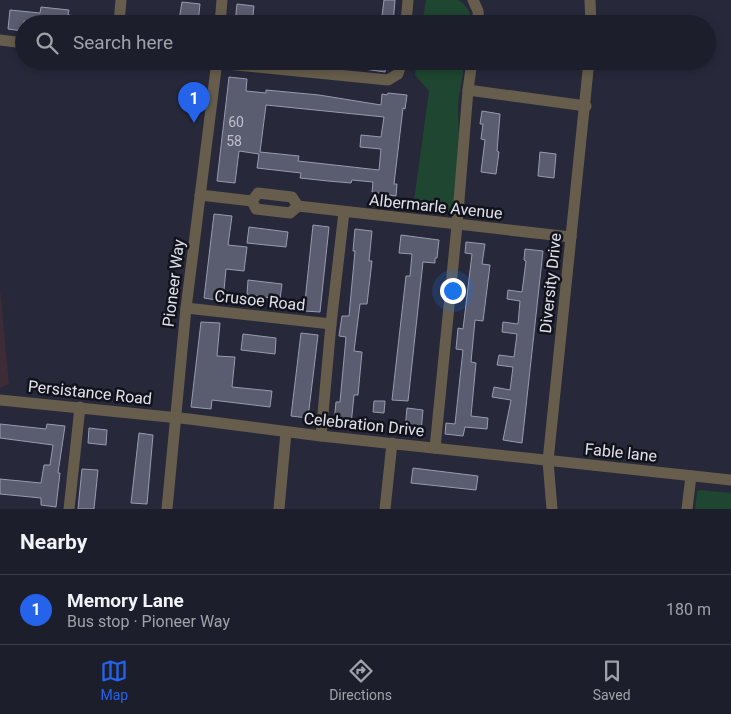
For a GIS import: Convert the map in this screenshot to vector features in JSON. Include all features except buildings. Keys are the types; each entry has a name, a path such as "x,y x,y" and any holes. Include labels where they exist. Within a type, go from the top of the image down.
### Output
{"street":[{"path":"120,15 121,0"},
{"path":"221,15 222,0"},
{"path":"407,15 408,0"},
{"path":"473,0 478,15"},
{"path":"590,0 591,15"},
{"path":"0,40 15,42"},
{"name":"Pioneer Way","path":"167,509 186,308 216,70"},
{"path":"293,70 388,80 398,74 399,70"},
{"path":"436,448 471,70"},
{"name":"Diversity Drive","path":"552,509 548,461 589,70"},
{"path":"468,90 586,106"},
{"name":"Albermarle Avenue","path":"252,201 258,194 292,197 298,206"},
{"name":"Albermarle Avenue","path":"200,195 252,201"},
{"name":"Albermarle Avenue","path":"252,201 256,209 290,213 298,206 571,237"},
{"path":"321,436 344,212"},
{"name":"Crusoe Road","path":"186,308 331,324"},
{"name":"Persistance Road","path":"0,400 176,418"},
{"path":"69,509 80,407"},
{"name":"Celebration Drive","path":"176,418 548,461"},
{"path":"279,509 286,432"},
{"path":"385,509 392,443"},
{"name":"Fable lane","path":"548,461 731,480"},
{"path":"687,509 691,476"}],"shaded area":[{"path":"0,288 9,384 0,388"}],"green space":[{"path":"426,0 458,0 466,7 471,15 424,15"},
{"path":"416,70 464,70 458,104 459,140 453,212 413,208 429,91 415,75"},
{"path":"699,490 731,493 731,509 695,509 697,492"}],"place":[{"name":"Memory Lane","path":"194,123"}]}
